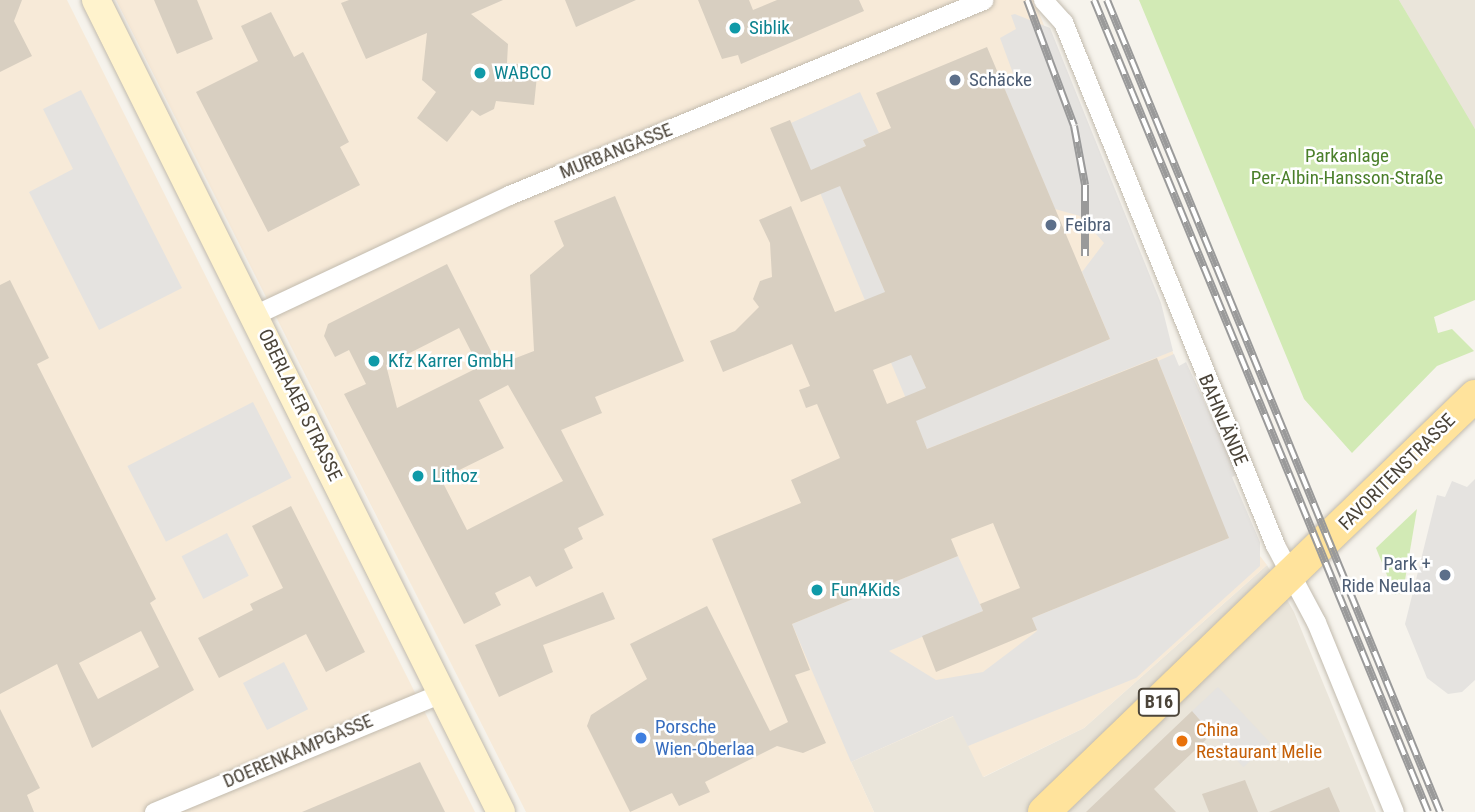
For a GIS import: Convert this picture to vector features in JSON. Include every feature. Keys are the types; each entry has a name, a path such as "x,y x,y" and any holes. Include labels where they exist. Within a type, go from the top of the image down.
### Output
{"main road":[{"name":"OBERLAAER STRASSE","path":"96,0 256,314 501,812"},
{"name":"FAVORITENSTRASSE","path":"1292,575 1475,396"},
{"name":"B16","path":"1044,812 1292,575"}],"street":[{"name":"MURBANGASSE","path":"256,314 509,194 983,0"},
{"name":"BAHNLÄNDE","path":"1043,0 1063,22 1275,545 1292,575 1394,812"},
{"name":"DOERENKAMPGASSE","path":"154,812 441,693"}],"shaded area":[{"path":"0,0 67,0 475,812 0,812"},
{"path":"116,0 1034,0 1246,538 1267,565 1084,728 983,777 954,716 851,762 874,812 526,812"},
{"path":"1399,0 1475,0 1475,129 1466,117"},
{"path":"1015,14 1050,28 1161,303 1173,351 927,449 791,123 860,92 879,133 863,140 866,146 830,162 936,412 1110,339 1082,272 1104,243 1080,216 1055,209 1001,81 1014,76 1000,38 1016,29 1011,15"},
{"path":"81,90 182,288 99,330 29,192 73,169 43,109"},
{"path":"1174,354 1179,366 1186,362 1238,474 1232,477 1260,542 1260,566 1136,678 968,746 953,716 851,762 792,624 958,556 983,611 889,651 936,680 983,672 1037,631 1032,618 1229,538 1127,470 1192,443 1158,361"},
{"path":"253,402 292,478 166,542 127,466"},
{"name":"Park + Ride Neulaa","path":"1475,479 1475,680 1462,692 1448,694 1427,678 1405,624 1437,495 1445,497 1452,481 1467,487"},
{"path":"227,533 249,576 203,599 182,556"},
{"path":"1267,565 1294,612 1376,812 874,812 851,762 954,716 984,777 1084,728"},
{"path":"284,662 308,709 267,730 243,683"},
{"path":"1218,687 1270,743 1244,767 1192,712"}],"green space":[{"name":"Parkanlage Per-Albin-Hansson-Straße","path":"1139,0 1399,0 1475,129 1475,300 1434,317 1438,333 1452,329 1474,351 1437,366 1352,453 1304,399"},
{"path":"1417,509 1403,592 1395,595 1376,548"}],"building":[{"path":"0,0 22,0 14,21 32,56 0,72"},
{"path":"154,0 197,0 213,39 177,54"},
{"name":"WABCO","path":"349,0 503,0 471,14 508,44 507,63 538,66 534,105 496,101 494,109 480,116 472,110 447,142 417,118 436,92 422,80 427,33 366,59 341,3"},
{"path":"565,0 636,0 576,27"},
{"path":"698,0 749,0 753,10 777,0 859,0 864,11 741,64 738,55 722,59"},
{"path":"271,12 294,57 303,52 349,142 340,147 360,185 268,232 196,92 258,61 241,26"},
{"path":"987,47 1110,339 916,421 927,449 1157,358 1229,538 1032,618 1037,630 936,672 922,636 983,611 980,604 1020,588 993,523 951,539 958,556 792,624 810,670 795,675 826,743 803,753 777,746 705,782 710,792 679,806 672,793 630,812 587,726 591,715 647,679 630,644 707,606 770,731 788,722 712,539 801,503 791,480 840,458 817,404 806,408 799,390 810,386 792,344 723,372 710,341 735,331 759,307 753,299 760,281 772,277 770,243 759,220 791,206 835,312 885,292 840,186 801,202 770,128 790,120 811,170 866,146 863,140 891,128 876,93","holes":["911,355 926,388 887,404 873,370"]},
{"path":"615,196 684,361 595,397 602,413 561,430 604,515 578,528 583,539 564,549 573,568 536,587 530,576 495,593 501,605 464,624 344,394 366,384 349,350 335,357 324,336 328,324 447,264 498,365 534,351 530,275 564,246 554,221","holes":["459,328 479,367 397,408 386,365","508,385 563,481 467,530 441,479 504,448 479,400"]},
{"path":"10,280 49,358 37,364 156,599 150,603 194,690 92,748 57,664 0,694 0,285","holes":["141,631 159,667 98,699 79,663"]},
{"path":"291,506 365,652 326,672 306,634 219,678 198,638 253,610 250,604 283,588 252,526"},
{"path":"603,592 615,619 543,645 553,672 499,697 475,645"},
{"path":"0,709 40,788 27,795 34,812 0,812"},
{"path":"1192,711 1212,734 1154,789 1176,812 1086,812"},
{"path":"420,762 445,812 302,812"},
{"path":"1245,780 1258,812 1209,812 1202,794"},
{"path":"1329,787 1340,812 1269,812"}],"railway":[{"path":"1027,0 1074,126 1085,185 1085,256"},
{"path":"1094,0 1428,812"},
{"path":"1107,0 1440,812"}],"place":[{"name":"Siblik","path":"735,28"},
{"name":"WABCO","path":"480,73"},
{"name":"Schäcke","path":"955,80"},
{"name":"Feibra","path":"1051,225"},
{"name":"Kfz Karrer GmbH","path":"374,361"},
{"name":"Lithoz","path":"418,476"},
{"name":"Park + Ride Neulaa","path":"1445,575"},
{"name":"Fun4Kids","path":"817,590"},
{"name":"Porsche Wien-Oberlaa","path":"641,738"},
{"name":"China Restaurant Melie","path":"1182,741"}]}
